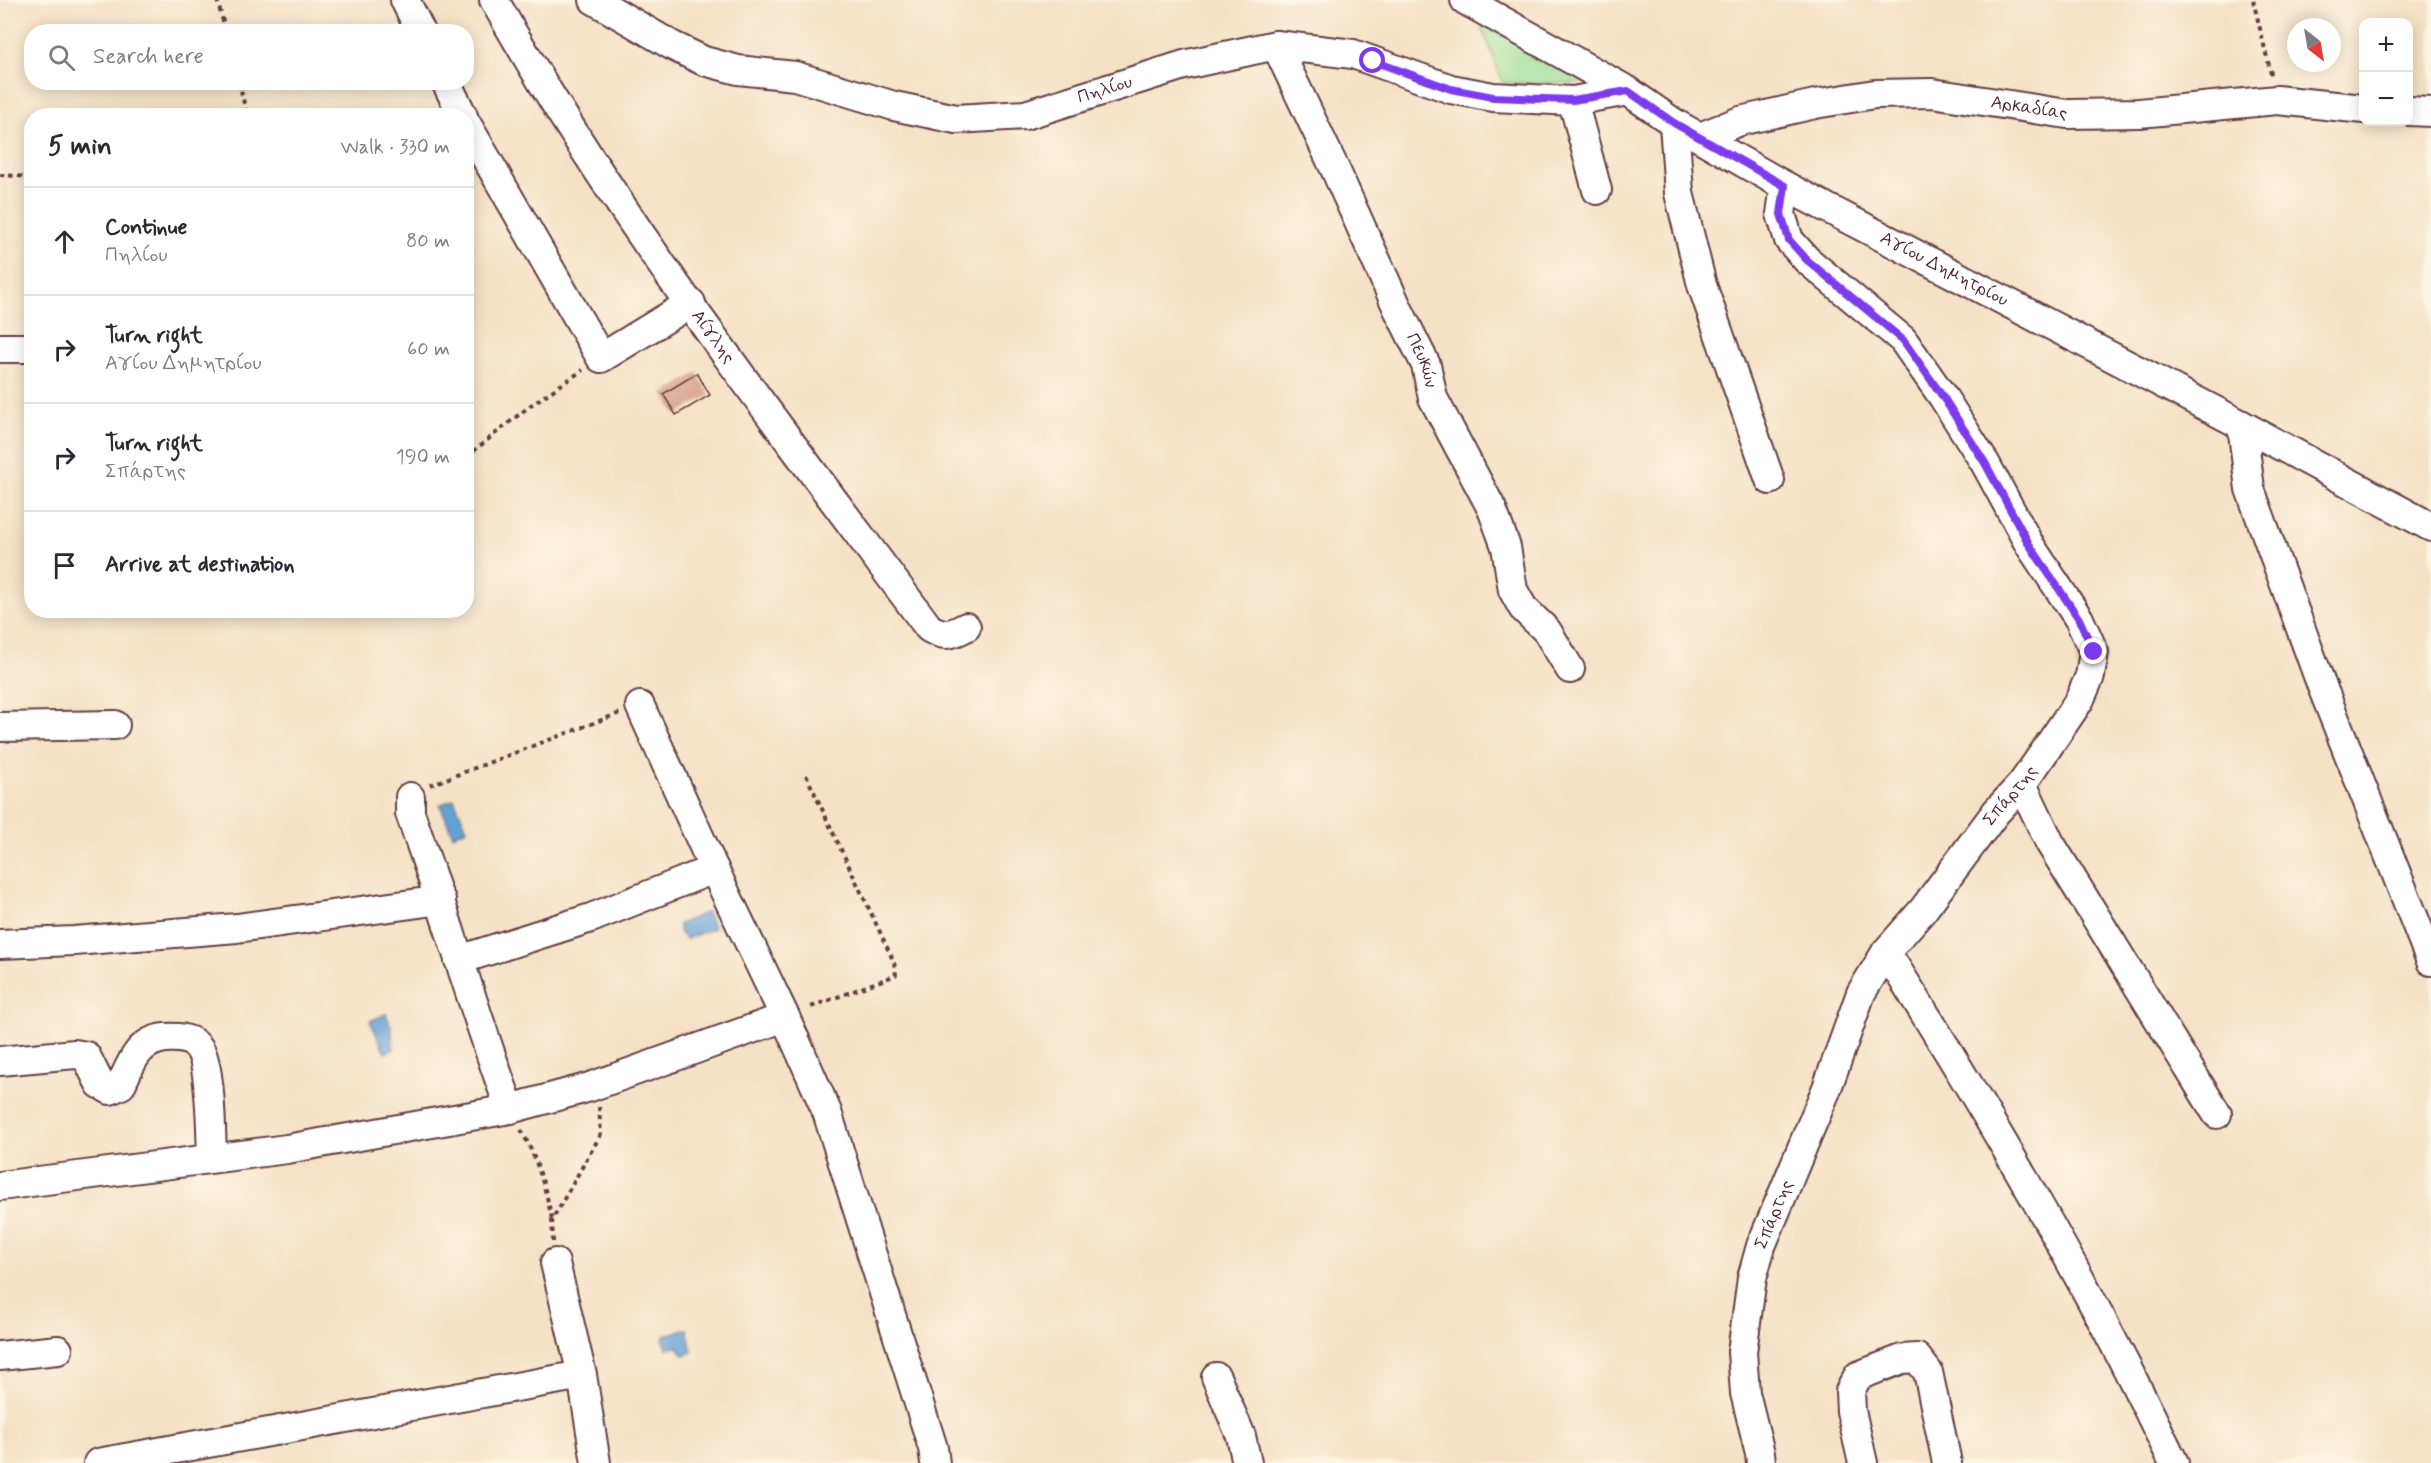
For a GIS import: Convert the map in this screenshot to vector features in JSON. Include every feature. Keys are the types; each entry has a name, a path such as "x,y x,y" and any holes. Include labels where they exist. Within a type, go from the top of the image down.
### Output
{"street":[{"path":"405,0 417,24"},
{"name":"Αίγλης","path":"494,0 562,116 691,303 788,440 929,628 939,635 952,635 966,627"},
{"name":"Πηλίου","path":"594,0 673,46 704,61 738,70 795,76 894,106 956,119 1025,115 1184,65 1276,45 1353,54 1451,89 1493,97 1573,100 1628,91"},
{"name":"Αγίου Δημητρίου","path":"1465,0 1628,91 1674,123 1785,186 2242,425 2431,527"},
{"name":"Πευκών","path":"1276,45 1398,309 1426,364 1433,398 1492,509 1506,547 1513,590 1523,608 1547,631 1570,669"},
{"path":"450,90 459,108"},
{"name":"Αρκαδίας","path":"1700,137 1740,121 1815,104 1875,94 1932,93 2067,114 2139,113 2277,100 2359,108"},
{"path":"1573,100 1597,190"},
{"path":"2413,111 2431,112"},
{"path":"1674,123 1679,193 1702,285 1770,480"},
{"path":"474,137 601,358 691,303"},
{"name":"Σπάρτης","path":"1761,1463 1744,1393 1742,1352 1752,1278 1761,1246 1827,1088 1861,993 1886,952 1923,910 1996,812 2022,784 2079,701 2090,676 2094,652 2079,619 2029,544 1985,463 1903,340 1807,260 1789,240 1781,214 1785,186"},
{"path":"0,348 24,348"},
{"path":"2242,425 2250,489 2321,684 2431,961"},
{"path":"640,706 785,1017 826,1112 860,1214 936,1463"},
{"path":"0,727 115,725"},
{"path":"2022,784 2050,843 2217,1114"},
{"path":"410,797 410,813 510,1109"},
{"path":"459,960 591,918 714,868"},
{"path":"0,944 74,941 237,928 441,900"},
{"path":"1886,952 1928,1017 2060,1244 2174,1463"},
{"path":"0,1186 287,1149 510,1109 590,1087 785,1017"},
{"path":"0,1061 75,1054 86,1056 100,1084 110,1090 121,1086 134,1056 145,1044 165,1038 189,1039 199,1047 205,1063 212,1158"},
{"path":"555,1263 582,1376 596,1463"},
{"path":"0,1356 58,1350"},
{"path":"1863,1463 1851,1411 1850,1391 1858,1376 1902,1359 1917,1358 1928,1372 1947,1463"},
{"path":"98,1463 582,1376"},
{"path":"1216,1377 1242,1436 1247,1463"}],"path":[{"path":"217,0 224,24"},
{"path":"2253,0 2277,100"},
{"path":"241,90 245,108"},
{"path":"0,175 24,176"},
{"path":"474,451 531,405 601,358"},
{"path":"410,797 420,789 640,706"},
{"path":"785,1017 896,975 894,962 806,775"},
{"path":"552,1220 601,1134 600,1110 590,1087"},
{"path":"510,1109 532,1148 543,1179 552,1220 555,1263"}],"green space":[{"path":"1480,22 1590,83 1503,83"}],"water":[{"path":"454,799 467,829 453,835 440,805"},
{"path":"707,912 714,928 686,939 679,932 679,924"},
{"path":"386,1014 391,1026 394,1049 385,1053 370,1021"},
{"path":"687,1329 692,1352 684,1355 678,1347 667,1348 663,1342 664,1336"}],"building":[{"path":"697,373 710,395 676,415 663,394"}],"route":[{"path":"1373,61 1451,89 1493,97 1573,100 1628,91 1674,123 1785,186 1781,214 1789,240 1807,260 1903,340 1985,463 2029,544 2079,619 2094,652"}]}
